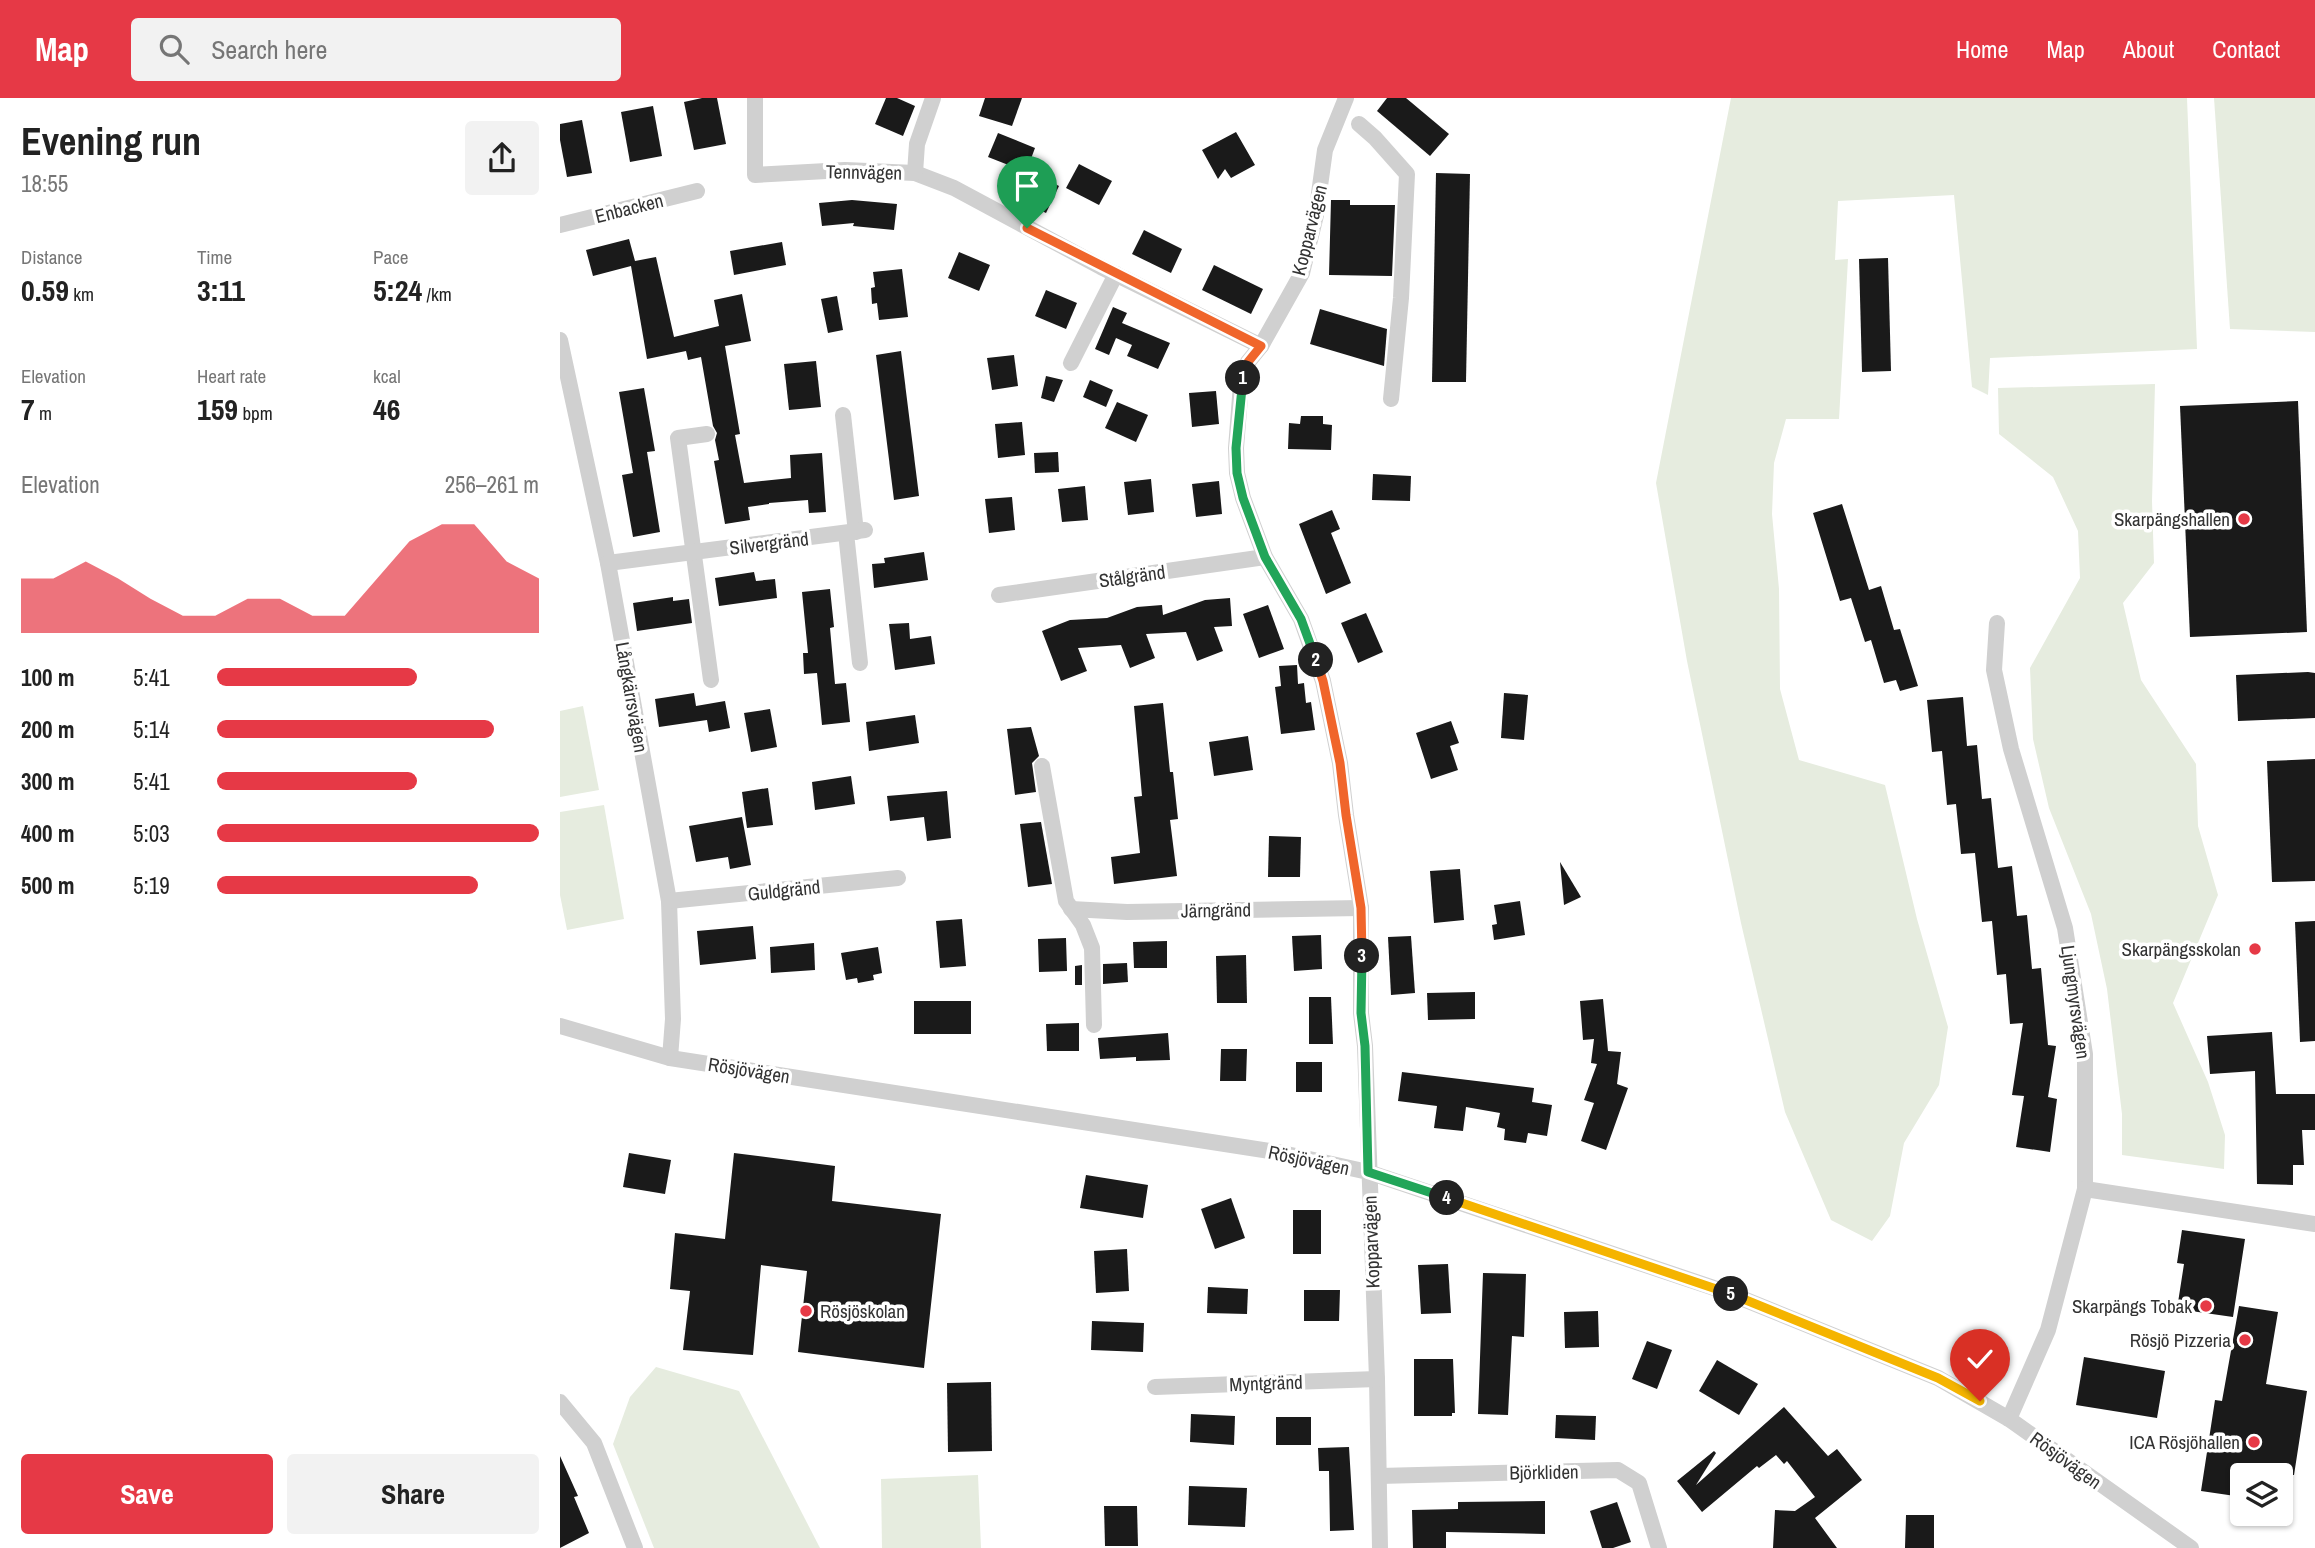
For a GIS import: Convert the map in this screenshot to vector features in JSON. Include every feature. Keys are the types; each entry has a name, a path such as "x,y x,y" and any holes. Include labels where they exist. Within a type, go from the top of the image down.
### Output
{"street":[{"name":"Tennvägen","path":"755,98 755,175 845,170 915,173 954,188 1116,274 1261,346"},
{"path":"915,173 918,144 933,98"},
{"name":"Kopparvägen","path":"1346,98 1325,150 1316,215 1302,273 1261,346 1248,362 1241,384 1236,448 1237,473 1243,498 1265,557 1301,619 1323,681 1340,763 1361,908 1361,1013 1365,1046 1377,1379 1380,1548"},
{"path":"1359,124 1407,174 1401,298 1391,400"},
{"name":"Enbacken","path":"560,225 697,191"},
{"path":"1070,363 1116,274"},
{"name":"Långkärrsvägen","path":"560,340 608,563 669,901 673,1019 670,1058"},
{"path":"843,415 856,532 860,663"},
{"path":"707,434 678,438 711,680"},
{"name":"Silvergränd","path":"608,563 856,532"},
{"name":"Stålgränd","path":"999,595 1265,557"},
{"name":"Ljungmyrsvägen","path":"1997,623 1994,670 2011,749 2065,928 2085,1054 2085,1189 2048,1330 2009,1419"},
{"path":"1042,766 1066,901 1083,925 1092,948 1094,1025"},
{"name":"Guldgränd","path":"669,901 898,878"},
{"name":"Järngränd","path":"1071,909 1127,912 1361,908"},
{"name":"Rösjövägen","path":"560,1026 670,1058 1269,1151 1368,1172 1726,1292 1938,1378 2009,1419 2191,1548"},
{"path":"2085,1189 2315,1224"},
{"name":"Myntgränd","path":"1154,1387 1377,1379"},
{"path":"560,1402 593,1443 635,1548"},
{"name":"Björkliden","path":"1378,1476 1618,1471 1639,1483 1659,1548"}],"shaded area":[{"path":"1731,98 2187,98 2197,349 1990,358 1988,395 1972,387 1954,195 1838,201 1835,260 1848,259 1839,419 1786,419 1774,463 1772,514 1779,589 1780,689 1799,760 1885,785 1917,919 1948,1027 1939,1085 1904,1143 1890,1216 1872,1241 1831,1220 1785,1112 1741,923 1687,661 1656,483"},
{"path":"2214,98 2315,98 2315,332 2230,329"},
{"path":"2155,384 2152,501 2154,563 2123,603 2141,680 2196,764 2198,826 2218,895 2173,1003 2208,1082 2225,1135 2224,1169 2122,1155 2122,1114 2107,989 2091,914 2049,808 2033,739 2030,668 2080,578 2078,531 2053,477 1999,434 1998,388"},
{"path":"583,706 599,790 560,797 560,711"},
{"path":"604,805 624,919 567,930 560,895 560,812"},
{"path":"656,1367 739,1391 820,1548 654,1548 613,1444 630,1397"},
{"path":"978,1475 981,1548 882,1548 881,1479"}],"building":[{"path":"717,98 726,144 694,150 684,102"},
{"path":"886,98 897,98 915,106 903,136 875,124"},
{"path":"985,98 1022,98 1012,126 979,116"},
{"path":"1387,98 1406,98 1449,134 1430,156 1377,111"},
{"path":"653,106 662,156 630,162 621,112"},
{"path":"582,120 592,173 567,177 560,124"},
{"path":"1236,132 1255,165 1231,178 1225,169 1218,179 1202,150"},
{"path":"998,133 1035,148 1026,172 988,157"},
{"path":"1079,164 1112,181 1099,205 1066,188"},
{"path":"1436,173 1470,174 1466,382 1432,382"},
{"path":"1041,177 1059,186 1046,213 1028,204"},
{"path":"852,200 897,204 894,230 853,226 854,223 822,226 819,203"},
{"path":"1331,200 1350,200 1350,205 1395,205 1392,276 1329,275"},
{"path":"1144,230 1182,249 1171,273 1132,254"},
{"path":"629,239 635,261 656,257 674,337 719,326 714,300 742,294 751,341 725,346 740,434 735,435 744,483 791,478 790,455 822,453 826,512 809,513 808,500 769,503 748,507 750,520 725,524 714,461 719,460 715,440 717,433 713,426 701,357 688,360 686,351 647,359 631,266 593,276 586,250"},
{"path":"782,242 786,265 734,275 730,251"},
{"path":"959,252 990,265 979,291 948,278"},
{"path":"1888,258 1891,371 1862,372 1859,259"},
{"path":"1214,265 1263,289 1251,314 1202,290"},
{"path":"902,269 908,317 879,320 877,303 872,304 871,288 875,287 873,272"},
{"path":"1046,290 1077,303 1066,329 1035,316"},
{"path":"837,296 843,330 828,333 821,299"},
{"path":"1113,307 1127,313 1122,323 1170,343 1158,369 1127,356 1132,345 1116,338 1109,355 1095,349"},
{"path":"1320,309 1387,329 1384,366 1310,344"},
{"path":"901,351 919,496 894,500 876,355"},
{"path":"1014,355 1018,386 992,390 987,358"},
{"path":"816,361 821,407 789,410 784,364"},
{"path":"1046,376 1063,380 1054,402 1041,398"},
{"path":"1090,380 1113,390 1106,407 1083,397"},
{"path":"644,388 655,451 647,452 660,532 633,537 622,475 633,473 619,392"},
{"path":"1216,391 1219,424 1192,427 1189,393"},
{"name":"Skarpängshallen","path":"2298,401 2307,632 2190,637 2180,406"},
{"path":"1117,402 1148,415 1136,442 1105,428"},
{"path":"1301,416 1323,416 1323,424 1332,425 1331,450 1288,449 1289,423 1300,424"},
{"path":"1022,422 1025,455 998,458 995,424"},
{"path":"1058,452 1059,472 1035,473 1034,453"},
{"path":"1373,474 1411,476 1410,501 1372,500"},
{"path":"1151,479 1154,512 1128,515 1124,482"},
{"path":"1219,481 1222,514 1196,517 1192,484"},
{"path":"1085,486 1088,520 1062,522 1058,489"},
{"path":"1012,497 1015,530 989,533 985,499"},
{"path":"1842,504 1869,590 1881,586 1894,630 1900,629 1918,686 1900,691 1896,680 1884,683 1871,640 1865,642 1851,598 1840,601 1813,513"},
{"path":"1332,510 1340,529 1331,533 1351,583 1326,594 1299,524"},
{"path":"924,552 928,580 874,588 872,564 885,563 884,558"},
{"path":"754,572 756,581 775,579 777,598 719,606 715,578"},
{"path":"830,589 835,684 846,683 850,722 822,725 817,673 804,674 803,653 808,653 802,592"},
{"path":"673,597 673,601 689,599 692,623 637,631 633,603"},
{"path":"1230,598 1232,626 1214,627 1223,651 1197,661 1186,632 1146,634 1155,658 1130,668 1121,645 1078,648 1087,671 1061,681 1042,631 1070,620 1107,618 1137,607 1162,605 1163,615 1205,600"},
{"path":"1268,605 1284,649 1259,658 1243,614"},
{"path":"1366,613 1383,652 1358,663 1341,623"},
{"path":"909,623 910,639 931,636 935,664 895,670 889,624"},
{"path":"1297,665 1298,684 1304,683 1306,703 1311,702 1315,730 1281,734 1275,687 1281,686 1279,666"},
{"path":"2315,673 2315,718 2238,721 2236,675"},
{"path":"694,693 696,706 725,701 730,728 709,732 707,720 659,727 655,699"},
{"path":"1504,693 1528,695 1524,740 1501,738"},
{"path":"1963,697 1967,746 1977,745 1982,799 1991,798 1998,868 2012,866 2017,916 2027,915 2032,969 2041,968 2048,1045 2056,1046 2048,1097 2057,1099 2050,1152 2016,1147 2024,1096 2012,1095 2023,1023 2010,1024 2006,974 1997,975 1992,921 1982,922 1975,853 1961,854 1956,804 1947,805 1942,751 1932,752 1927,700"},
{"path":"1163,703 1178,819 1170,820 1177,876 1114,884 1111,857 1140,853 1134,797 1142,796 1134,706"},
{"path":"770,709 777,747 751,752 744,713"},
{"path":"915,715 919,743 869,751 866,722"},
{"path":"1451,721 1459,743 1450,746 1458,770 1431,779 1416,733"},
{"path":"1031,727 1039,756 1032,763 1036,792 1015,795 1007,729"},
{"path":"1248,736 1253,770 1214,776 1209,742"},
{"path":"2315,759 2315,881 2272,882 2267,761"},
{"path":"851,776 855,804 815,810 812,782"},
{"path":"768,788 773,825 747,828 742,792"},
{"path":"947,791 951,838 927,841 924,817 890,821 887,796"},
{"path":"742,817 751,865 730,869 728,857 696,862 689,826"},
{"path":"1041,822 1052,884 1028,887 1020,824"},
{"path":"1269,836 1301,837 1300,877 1268,877"},
{"path":"1560,862 1581,897 1564,905"},
{"path":"1460,869 1464,920 1434,923 1430,871"},
{"path":"1520,901 1525,935 1494,940 1492,925 1497,924 1494,905"},
{"path":"962,919 966,966 940,968 936,921"},
{"path":"2315,921 2315,1041 2300,1042 2295,922"},
{"path":"753,926 756,959 700,965 697,931"},
{"path":"1321,935 1322,969 1294,971 1292,936"},
{"path":"1411,936 1415,993 1391,995 1388,937"},
{"path":"1066,938 1067,971 1039,972 1038,939"},
{"path":"1167,941 1167,968 1134,968 1133,942"},
{"path":"814,943 815,970 771,973 770,947"},
{"path":"878,947 882,973 873,975 874,980 858,983 857,978 846,980 841,953"},
{"path":"1246,955 1247,1003 1217,1003 1216,956"},
{"path":"1127,963 1128,982 1103,984 1103,964"},
{"path":"1082,965 1082,985 1075,985 1075,966"},
{"path":"1475,992 1475,1019 1428,1020 1427,993"},
{"path":"1309,997 1331,997 1333,1044 1309,1044"},
{"path":"1603,999 1608,1051 1621,1052 1617,1084 1628,1088 1606,1150 1581,1141 1594,1103 1584,1100 1597,1064 1591,1063 1594,1039 1583,1040 1580,1001"},
{"path":"914,1001 971,1001 971,1034 914,1034"},
{"path":"1079,1023 1079,1051 1047,1051 1046,1024"},
{"path":"2272,1032 2276,1094 2315,1094 2315,1130 2302,1130 2304,1165 2293,1165 2293,1185 2257,1184 2255,1071 2210,1074 2207,1036"},
{"path":"1168,1033 1170,1060 1136,1061 1136,1057 1100,1059 1098,1038"},
{"path":"1221,1049 1247,1049 1246,1081 1220,1081"},
{"path":"1296,1062 1322,1062 1322,1092 1296,1092"},
{"path":"1402,1072 1534,1088 1532,1102 1552,1105 1547,1136 1528,1133 1526,1143 1504,1140 1505,1129 1497,1127 1500,1113 1466,1107 1463,1131 1434,1128 1437,1106 1398,1101"},
{"path":"629,1153 671,1160 665,1194 623,1187"},
{"path":"734,1153 835,1166 832,1201 941,1214 924,1368 798,1352 807,1271 761,1265 753,1355 683,1350 690,1291 670,1289 675,1233 725,1239"},
{"path":"1086,1175 1148,1185 1143,1218 1080,1208"},
{"path":"1231,1198 1245,1238 1215,1249 1201,1209"},
{"path":"1293,1210 1321,1210 1321,1254 1293,1254"},
{"path":"2182,1230 2245,1239 2233,1317 2177,1309 2184,1264 2177,1263"},
{"path":"1127,1249 1129,1291 1096,1293 1094,1251"},
{"path":"1448,1264 1451,1313 1421,1314 1418,1265"},
{"path":"1483,1273 1526,1274 1524,1337 1512,1336 1508,1415 1478,1414"},
{"path":"1208,1287 1248,1289 1247,1314 1207,1313"},
{"path":"1304,1290 1340,1290 1339,1321 1304,1321"},
{"name":"ICA Rösjöhallen","path":"2239,1306 2278,1312 2266,1384 2307,1391 2294,1475 2293,1463 2230,1463 2230,1495 2201,1491 2215,1400 2222,1401"},
{"path":"1598,1311 1599,1347 1565,1348 1564,1312"},
{"path":"1092,1321 1144,1323 1143,1352 1091,1350"},
{"path":"1647,1341 1672,1350 1657,1389 1632,1379"},
{"path":"2084,1357 2165,1371 2157,1418 2076,1405"},
{"path":"1414,1359 1453,1359 1455,1413 1452,1413 1452,1416 1414,1416"},
{"path":"1717,1360 1758,1384 1739,1415 1699,1391"},
{"path":"991,1382 992,1451 948,1452 947,1383"},
{"path":"1784,1407 1828,1456 1837,1449 1862,1480 1815,1518 1837,1548 1773,1548 1775,1510 1795,1511 1815,1497 1787,1461 1784,1464 1776,1455 1759,1468 1757,1466 1702,1512 1677,1481 1714,1451 1716,1453 1696,1485"},
{"path":"1191,1414 1235,1416 1234,1445 1190,1442"},
{"path":"1556,1415 1596,1416 1595,1440 1555,1438"},
{"path":"1276,1417 1311,1417 1311,1445 1276,1445"},
{"path":"1349,1447 1354,1530 1330,1531 1329,1471 1319,1471 1318,1448"},
{"path":"560,1456 578,1496 574,1497 589,1533 560,1548"},
{"path":"1189,1486 1247,1488 1245,1527 1188,1525"},
{"path":"1545,1501 1545,1534 1446,1532 1446,1548 1413,1548 1412,1510 1458,1509 1458,1502"},
{"path":"1617,1502 1631,1542 1613,1548 1602,1548 1590,1511"},
{"path":"1104,1506 1137,1506 1138,1546 1105,1546"},
{"path":"1906,1515 1934,1515 1934,1548 1905,1548"}],"place":[{"name":"Skarpängshallen","path":"2244,519"},
{"name":"Skarpängsskolan","path":"2255,949"},
{"name":"Skarpängs Tobak","path":"2206,1306"},
{"name":"Rösjöskolan","path":"806,1311"},
{"name":"Rösjö Pizzeria","path":"2245,1340"},
{"name":"ICA Rösjöhallen","path":"2254,1442"}],"route":[{"path":"1027,228 1261,346 1248,362 1241,384 1236,448 1237,473 1243,498 1265,557 1301,619 1323,681 1340,763 1361,908 1361,1013 1365,1046 1368,1172 1726,1292 1938,1378 1980,1401"}]}
